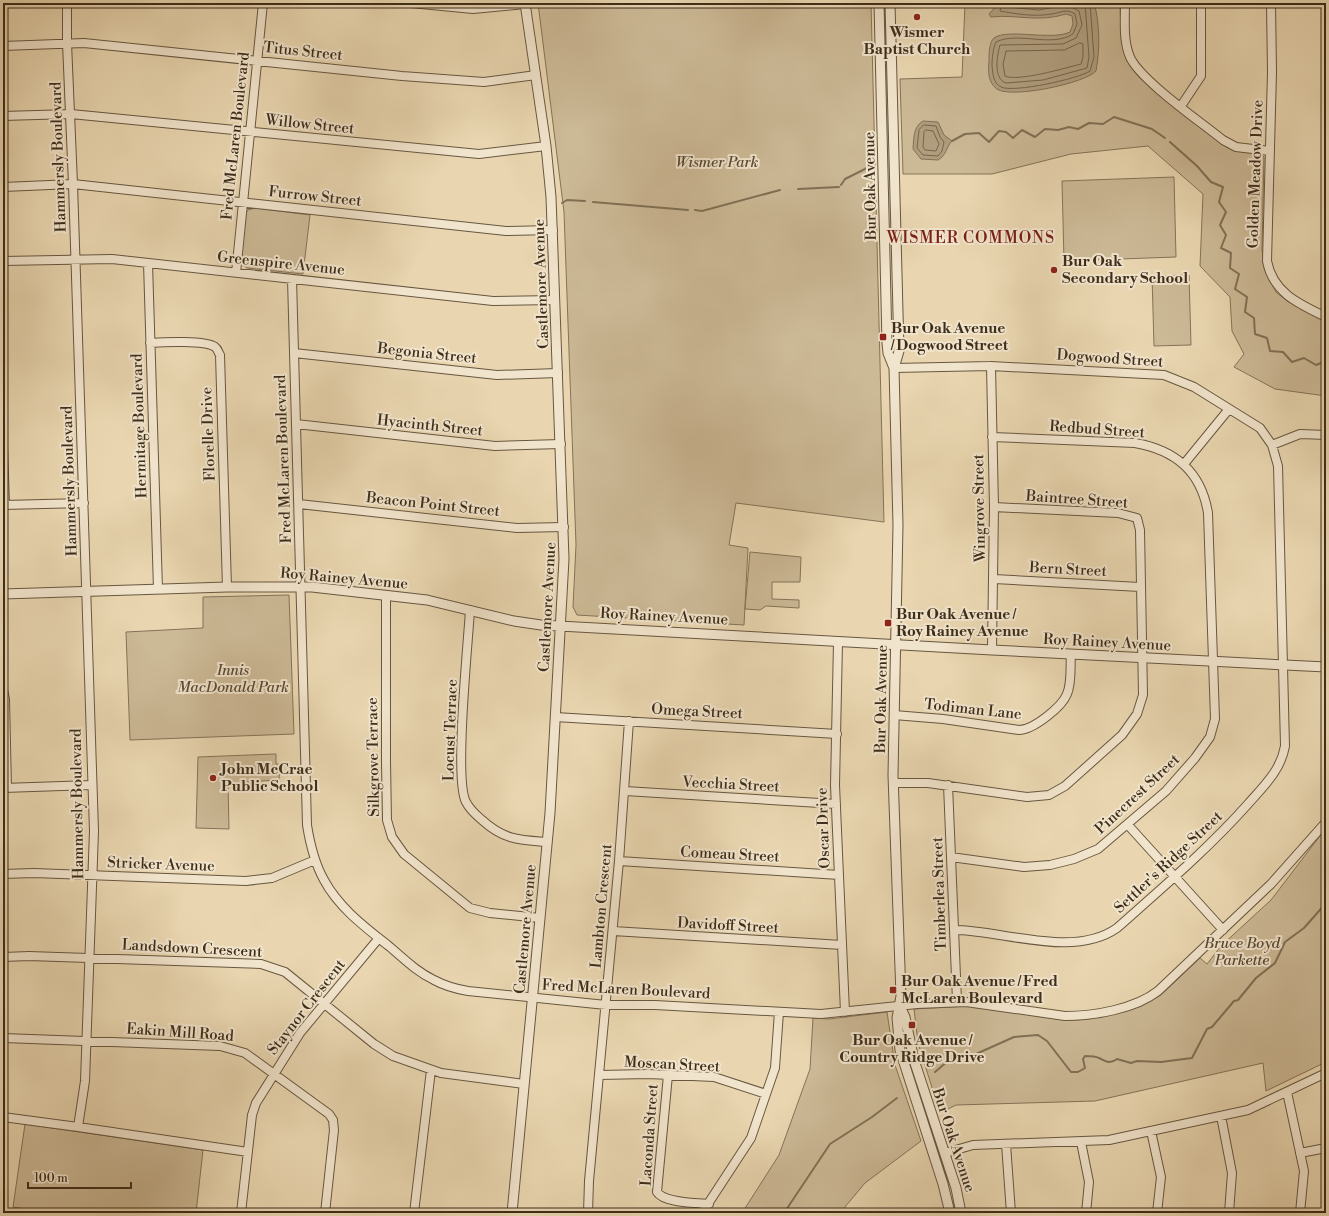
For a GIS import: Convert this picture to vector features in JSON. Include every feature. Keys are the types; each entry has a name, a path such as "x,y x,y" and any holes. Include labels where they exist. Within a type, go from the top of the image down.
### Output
{"street":[{"name":"Hammersly Boulevard","path":"67,3 67,43 76,259 94,831 89,958"},
{"name":"Fred McLaren Boulevard","path":"236,272 263,3"},
{"path":"411,3 473,9 525,4"},
{"name":"Bur Oak Avenue","path":"879,3 888,353 894,368"},
{"name":"Bur Oak Avenue","path":"890,3 899,351 894,368 898,525 893,783 900,1006 897,1018 902,1058 943,1184 950,1213"},
{"path":"1125,3 1126,40 1131,59 1144,76 1223,140 1236,147 1270,151"},
{"path":"1181,106 1201,76 1201,3"},
{"name":"Golden Meadow Drive","path":"1271,3 1272,72 1266,254 1269,268 1277,286 1284,294 1293,301 1326,317"},
{"name":"Castlemore Avenue","path":"512,1213 547,842 564,559 553,230 546,146 525,4"},
{"name":"Titus Street","path":"3,46 84,43 402,76 484,82 536,76"},
{"name":"Willow Street","path":"3,116 71,114 479,154 546,146"},
{"name":"Furrow Street","path":"3,187 73,184 506,231 553,230"},
{"name":"Greenspire Avenue","path":"3,261 107,258 493,301 555,300"},
{"name":"Hermitage Boulevard","path":"148,263 158,589"},
{"name":"Fred McLaren Boulevard","path":"292,279 307,825 315,860 324,880 338,900 379,938 420,972 448,986 468,991 606,1005 655,1005 821,1014 957,1001 1065,1016 1083,1015 1133,1006 1150,998 1223,930 1282,872 1326,822"},
{"name":"Florelle Drive","path":"150,343 185,342 210,345 215,347 220,355 227,587"},
{"name":"Begonia Street","path":"294,353 497,375 558,373"},
{"name":"Dogwood Street","path":"894,368 991,366 1164,375 1187,383 1260,428 1272,445 1278,466 1283,665"},
{"name":"Wingrove Street","path":"991,366 994,507 992,650"},
{"path":"1184,464 1229,408"},
{"name":"Hyacinth Street","path":"296,424 495,446 561,444"},
{"path":"1272,445 1300,434 1326,435"},
{"name":"Redbud Street","path":"992,437 1134,443 1158,449 1184,464 1200,484 1208,513 1213,661"},
{"path":"3,446 4,505 84,503"},
{"name":"Beacon Point Street","path":"299,504 517,528 564,527"},
{"name":"Baintree Street","path":"893,783 928,783 948,785 1027,798 1049,795 1066,786 1122,735 1134,720 1143,695 1140,530 1137,518 1118,513 994,507"},
{"name":"Bern Street","path":"994,579 1140,587"},
{"name":"Roy Rainey Avenue","path":"3,594 301,586 386,594 426,600 523,623 838,642 1326,667"},
{"name":"Silkgrove Terrace","path":"386,594 387,820 392,836 404,854 470,908 490,914 540,918"},
{"name":"Locust Terrace","path":"470,610 462,744 462,788 465,801 473,813 501,835 511,839 547,842"},
{"name":"Oscar Drive","path":"838,642 836,804 845,1012"},
{"name":"Todiman Lane","path":"894,715 943,719 1019,730 1029,729 1039,722 1067,695 1071,654"},
{"name":"Pinecrest Street","path":"951,857 1024,867 1050,865 1074,859 1098,849 1128,825 1166,790 1195,758 1210,738 1215,719 1213,661"},
{"name":"Settler's Ridge Street","path":"954,930 1035,941 1097,939 1118,928 1222,834 1272,776 1281,762 1285,746 1283,665"},
{"path":"3,690 5,699 5,788 92,785"},
{"name":"Omega Street","path":"555,717 837,734"},
{"name":"Lambton Crescent","path":"588,1213 589,1181 625,792 629,722"},
{"name":"Timberlea Street","path":"948,785 957,1001"},
{"name":"Vecchia Street","path":"625,792 836,804"},
{"path":"1128,825 1223,930"},
{"name":"Stricker Avenue","path":"3,874 92,875 246,881 263,880 284,874 315,860"},
{"name":"Comeau Street","path":"619,861 839,875"},
{"name":"Davidoff Street","path":"613,931 842,945"},
{"name":"Staynor Crescent","path":"241,1213 253,1109 292,1044 324,1003 379,938"},
{"name":"Landsdown Crescent","path":"3,957 29,956 261,964 285,972 374,1044 393,1056 431,1070 475,1079 524,1084"},
{"path":"78,1127 84,1081 89,958"},
{"name":"Bur Oak Avenue","path":"900,1006 906,1017 912,1055 956,1188 961,1213"},
{"path":"702,1213 751,1138 776,1064 779,1012"},
{"name":"Eakin Mill Road","path":"3,1038 227,1047 245,1053 329,1114 334,1120 325,1213"},
{"path":"414,1213 431,1070"},
{"path":"945,1153 968,1145 1081,1142 1105,1140 1151,1131 1248,1110 1326,1073"},
{"name":"Moscan Street","path":"599,1075 668,1075 722,1079 766,1094"},
{"name":"Laconda Street","path":"668,1075 657,1192 667,1200 708,1204"},
{"path":"1287,1092 1304,1177 1300,1213"},
{"path":"1221,1116 1232,1172 1228,1213"},
{"path":"3,1117 248,1152"},
{"path":"1151,1131 1161,1176 1157,1213"},
{"path":"1081,1142 1089,1182 1086,1213"},
{"path":"1006,1144 1011,1213"},
{"path":"1300,1153 1326,1148"}],"green space":[{"name":"Wismer Park","path":"538,3 871,3 884,522 736,503 729,545 748,548 744,625 577,615 573,607 576,545 564,212"},
{"path":"965,3 1120,3 1121,33 1125,52 1133,70 1140,78 1228,148 1262,155 1264,157 1262,250 1265,270 1276,292 1287,301 1326,322 1326,396 1275,389 1234,367 1244,354 1232,331 1230,297 1200,266 1203,194 1148,146 1071,154 992,174 903,174 900,79 962,77"},
{"path":"1174,177 1176,257 1064,261 1062,181"},
{"path":"255,208 310,215 303,274 247,268 243,265 241,261 246,213 248,210"},
{"path":"1189,275 1191,345 1154,346 1152,276"},
{"path":"750,552 801,557 800,582 772,582 772,599 799,600 799,608 766,606 760,610 745,609"},
{"name":"Innis MacDonald Park","path":"289,595 294,734 130,740 126,632 203,628 203,597"},
{"path":"276,754 276,764 280,764 279,780 228,783 229,829 196,828 198,757"},
{"name":"Bruce Boyd Parkette","path":"1326,828 1326,1062 1266,1091 1263,1063 1095,1101 956,1105 940,1113 918,1043 914,1009 967,1006 1067,1020 1118,1013 1141,1006 1161,995 1200,958 1207,964 1221,946 1271,900"},
{"path":"887,1012 895,1065 921,1141 865,1183 840,1213 742,1213 779,1155 810,1069 813,1018 829,1019"},
{"path":"25,1124 203,1150 196,1213 77,1213 40,1209 30,1210 13,1207"}],"water":[{"path":"999,3 1094,3 1099,37 1096,71 1089,76 1064,85 1032,91 1005,92 997,89 990,80 989,73 991,42 994,38 1009,34 1062,34 1070,32 1073,24 1072,16 1066,14 1046,18 991,17 989,14"},
{"path":"923,121 938,122 944,135 952,141 943,156 938,160 921,159 913,149 917,126"}],"waterway":[{"path":"952,141 965,134 979,133 989,142 999,131 1006,132 1013,138 1022,130 1035,137 1045,129 1058,130 1069,127 1078,129 1089,123 1103,124 1114,117 1152,129 1165,138"},
{"path":"1170,142 1197,166 1211,182 1223,187 1219,202 1226,212 1220,225 1226,235 1221,248 1231,253 1230,268 1239,274 1235,289 1247,297 1245,312 1254,318 1255,334 1267,338 1270,351 1283,352 1292,362 1304,358 1316,365 1326,361"},
{"path":"841,185 845,179 869,167 868,149"},
{"path":"798,189 839,187"},
{"path":"695,210 702,211 780,190"},
{"path":"562,203 567,200 585,201"},
{"path":"593,202 688,210"},
{"path":"935,1072 949,1060 976,1054 1014,1037 1038,1035 1047,1041 1071,1072 1078,1072 1085,1068 1083,1059 1085,1056 1096,1057 1108,1062 1112,1062 1117,1059 1131,1063 1137,1061 1161,1062 1192,1058 1207,1029 1212,1027 1234,1001 1238,1000 1256,978 1275,963 1285,942 1304,928 1326,903"},
{"path":"784,1213 830,1144 872,1117 897,1098"}],"place":[{"name":"Wismer Baptist Church","path":"917,17"},
{"name":"Bur Oak Secondary School","path":"1054,270"},
{"name":"Bur Oak Avenue / Dogwood Street","path":"883,337"},
{"name":"Bur Oak Avenue / Roy Rainey Avenue","path":"888,623"},
{"name":"John McCrae Public School","path":"213,778"},
{"name":"Bur Oak Avenue / Fred McLaren Boulevard","path":"893,990"},
{"name":"Bur Oak Avenue / Country Ridge Drive","path":"912,1025"}],"district":[{"name":"WISMER COMMONS","path":"971,237"}]}
